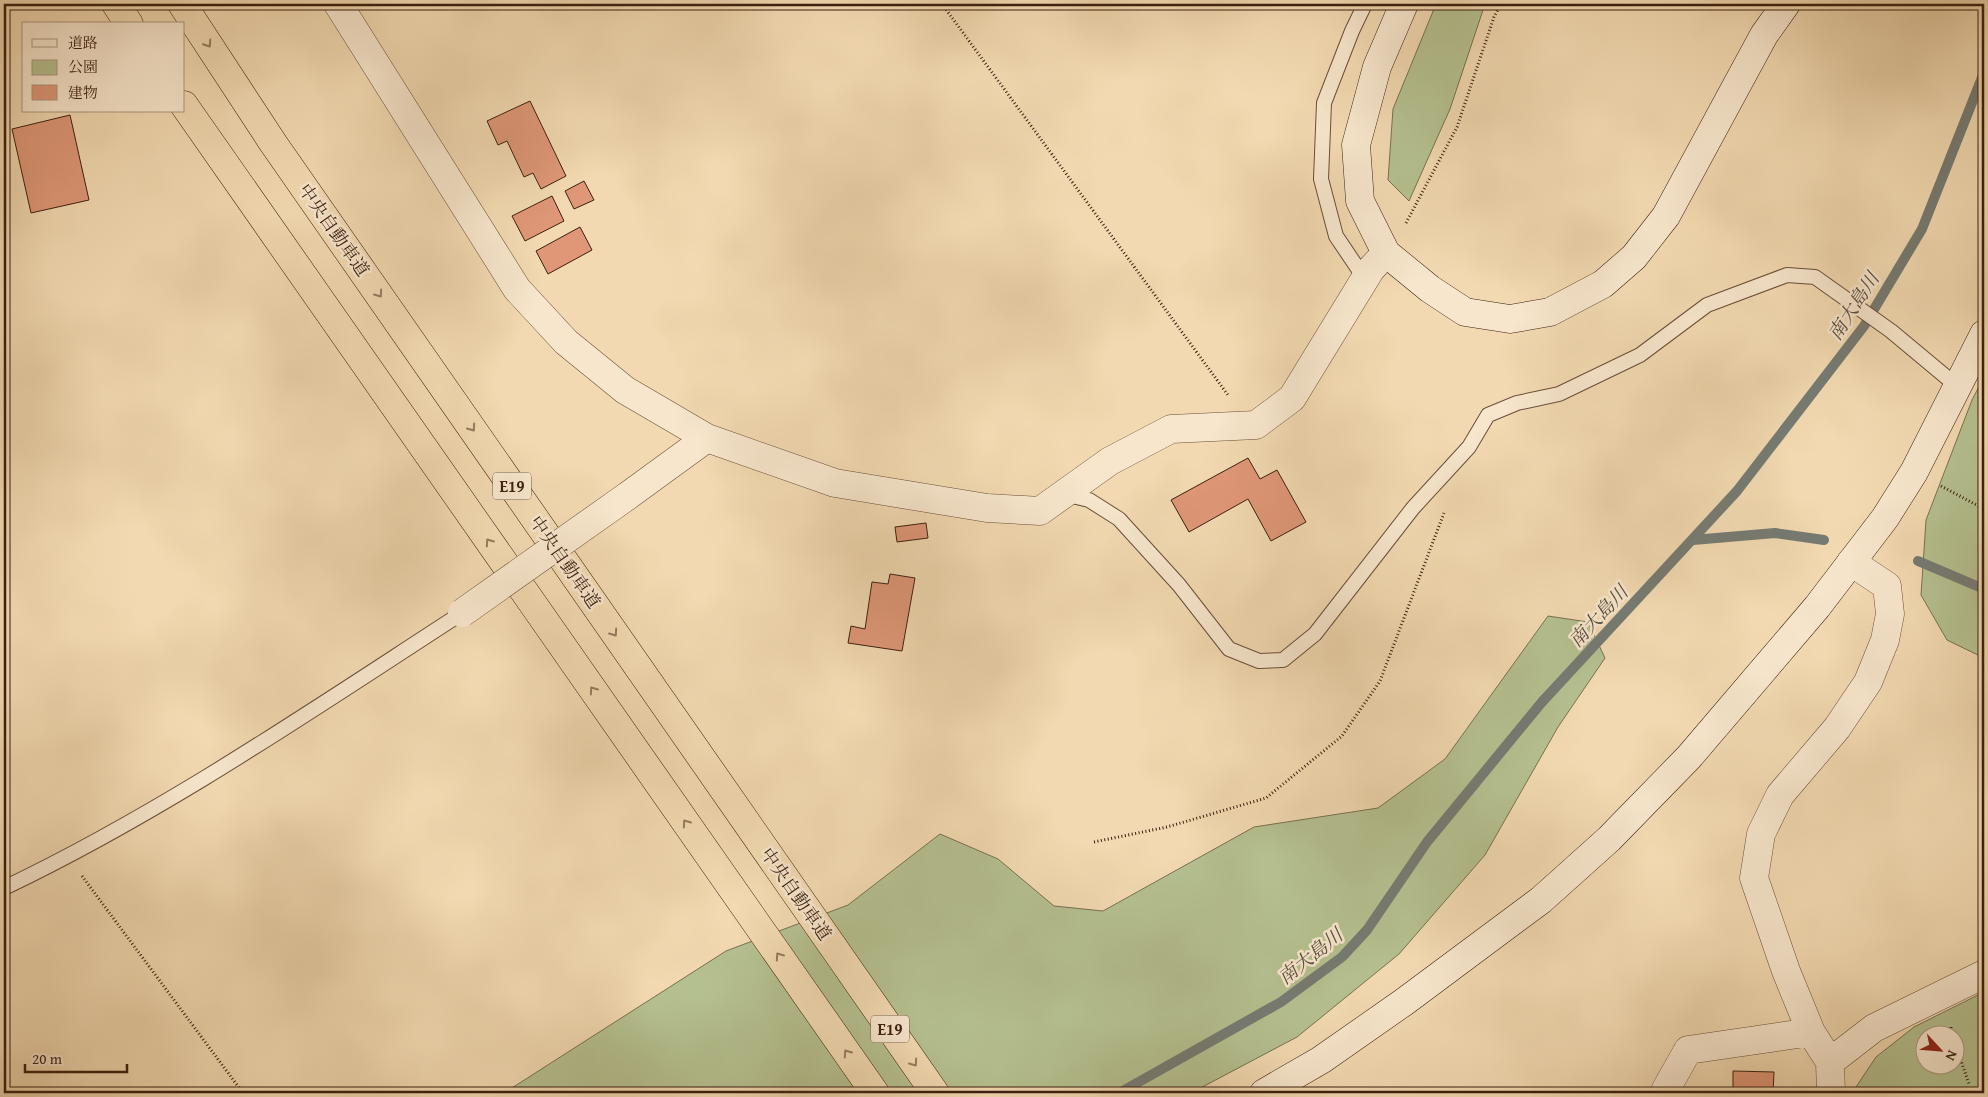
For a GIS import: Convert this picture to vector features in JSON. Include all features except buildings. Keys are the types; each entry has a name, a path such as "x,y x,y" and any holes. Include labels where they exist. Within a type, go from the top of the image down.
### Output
{"highway":[{"path":"116,4 128,22"},
{"name":"中央自動車道","path":"182,4 285,159 935,1093"},
{"name":"E19","path":"185,106 875,1093"}],"street":[{"path":"338,4 517,289 566,342 624,390 707,438 835,483 968,504 1040,511 1110,461 1172,429 1256,425 1292,398 1365,279 1386,253"},
{"path":"1404,4 1377,67 1356,145 1360,201 1386,253 1430,289 1465,312 1510,319 1550,312 1603,284 1634,258 1666,216 1764,35 1786,4"},
{"path":"1264,1093 1321,1060 1404,1002 1541,900 1609,839 1689,757 1817,607 1885,518 1914,472 1984,334"},
{"path":"462,613 707,438"},
{"path":"1832,1093 1830,1062 1811,1032 1786,971 1754,878 1761,834 1780,796 1837,728 1868,682 1885,640 1890,614 1887,586 1851,562"},
{"path":"1830,1062 1874,1028 1984,974"},
{"path":"1669,1093 1666,1089 1688,1050 1811,1032"}],"lane":[{"path":"1365,4 1352,31 1324,103 1321,179 1336,236 1365,279"},
{"path":"1063,494 1089,500 1119,519 1179,585 1229,649 1259,661 1283,660 1316,634 1414,508 1470,447 1488,415 1517,403 1559,394 1640,355 1707,305 1787,275 1815,277 1891,331 1957,386"},
{"path":"4,888 69,857 242,756 462,613"}],"path":[{"path":"942,4 1239,411 1245,427"},
{"path":"1386,253 1403,229 1457,128 1494,17 1501,4"},
{"path":"1914,472 1984,509"},
{"path":"1094,842 1167,827 1266,798 1342,736 1380,681 1446,510"},
{"path":"69,857 243,1093"},
{"path":"1966,1074 1969,1084"}],"green space":[{"path":"1436,4 1485,4 1450,109 1409,201 1388,180 1393,109"},
{"path":"1984,377 1984,658 1947,640 1921,595 1926,520 1972,400"},
{"path":"1548,616 1588,622 1605,658 1558,727 1485,855 1399,954 1297,1037 1191,1093 504,1093 726,951 848,905 940,834 998,859 1054,906 1103,911 1254,827 1378,808 1445,759"},
{"path":"1984,992 1984,1093 1852,1093 1876,1057 1916,1026 1916,1074 1966,1074 1966,1024 1920,1024"}],"waterway":[{"name":"南大島川","path":"1119,1093 1281,1002 1342,957 1367,930 1427,842 1542,702 1737,491 1864,326 1922,229 1983,75 1984,60"},
{"path":"1693,540 1775,533 1824,540"},
{"path":"1918,561 1984,589"}]}
